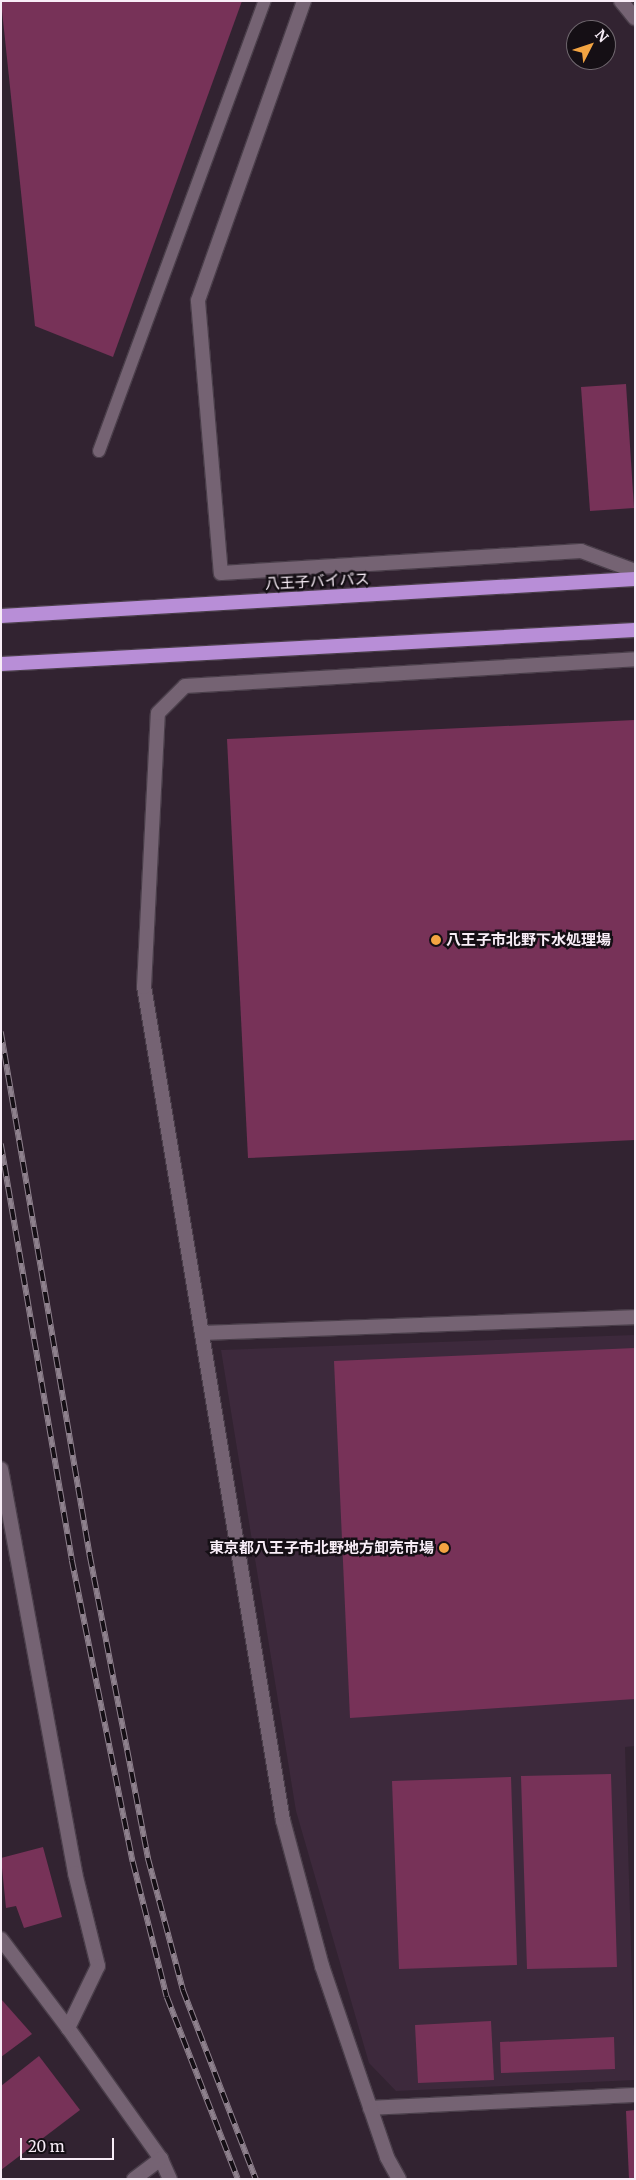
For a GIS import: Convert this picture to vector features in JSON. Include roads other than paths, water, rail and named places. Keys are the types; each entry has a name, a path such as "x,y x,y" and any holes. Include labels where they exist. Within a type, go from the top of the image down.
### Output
{"highway":[{"name":"八王子バイパス","path":"1,616 635,579"},
{"path":"1,664 635,630"}],"street":[{"path":"304,1 198,301 221,573 581,551 635,571"},
{"path":"620,1 635,18"},
{"path":"399,2179 370,2108 322,1966 283,1820 144,987 158,713 185,686 635,659"},
{"path":"202,1333 635,1317"},
{"path":"1,1469 75,1874 98,1966 68,2028"},
{"path":"1,1939 68,2028 161,2158 170,2179"},
{"path":"370,2108 635,2095"},
{"path":"134,2179 161,2158"}],"lane":[{"path":"99,451 265,1"}],"railway":[{"path":"1,1032 90,1556 148,1858 183,1990 256,2179"},
{"path":"1,1144 72,1560 133,1862 167,1997 238,2179"}],"place":[{"name":"八王子市北野下水処理場","path":"436,940"},
{"name":"東京都八王子市北野地方卸売市場","path":"444,1548"}]}
